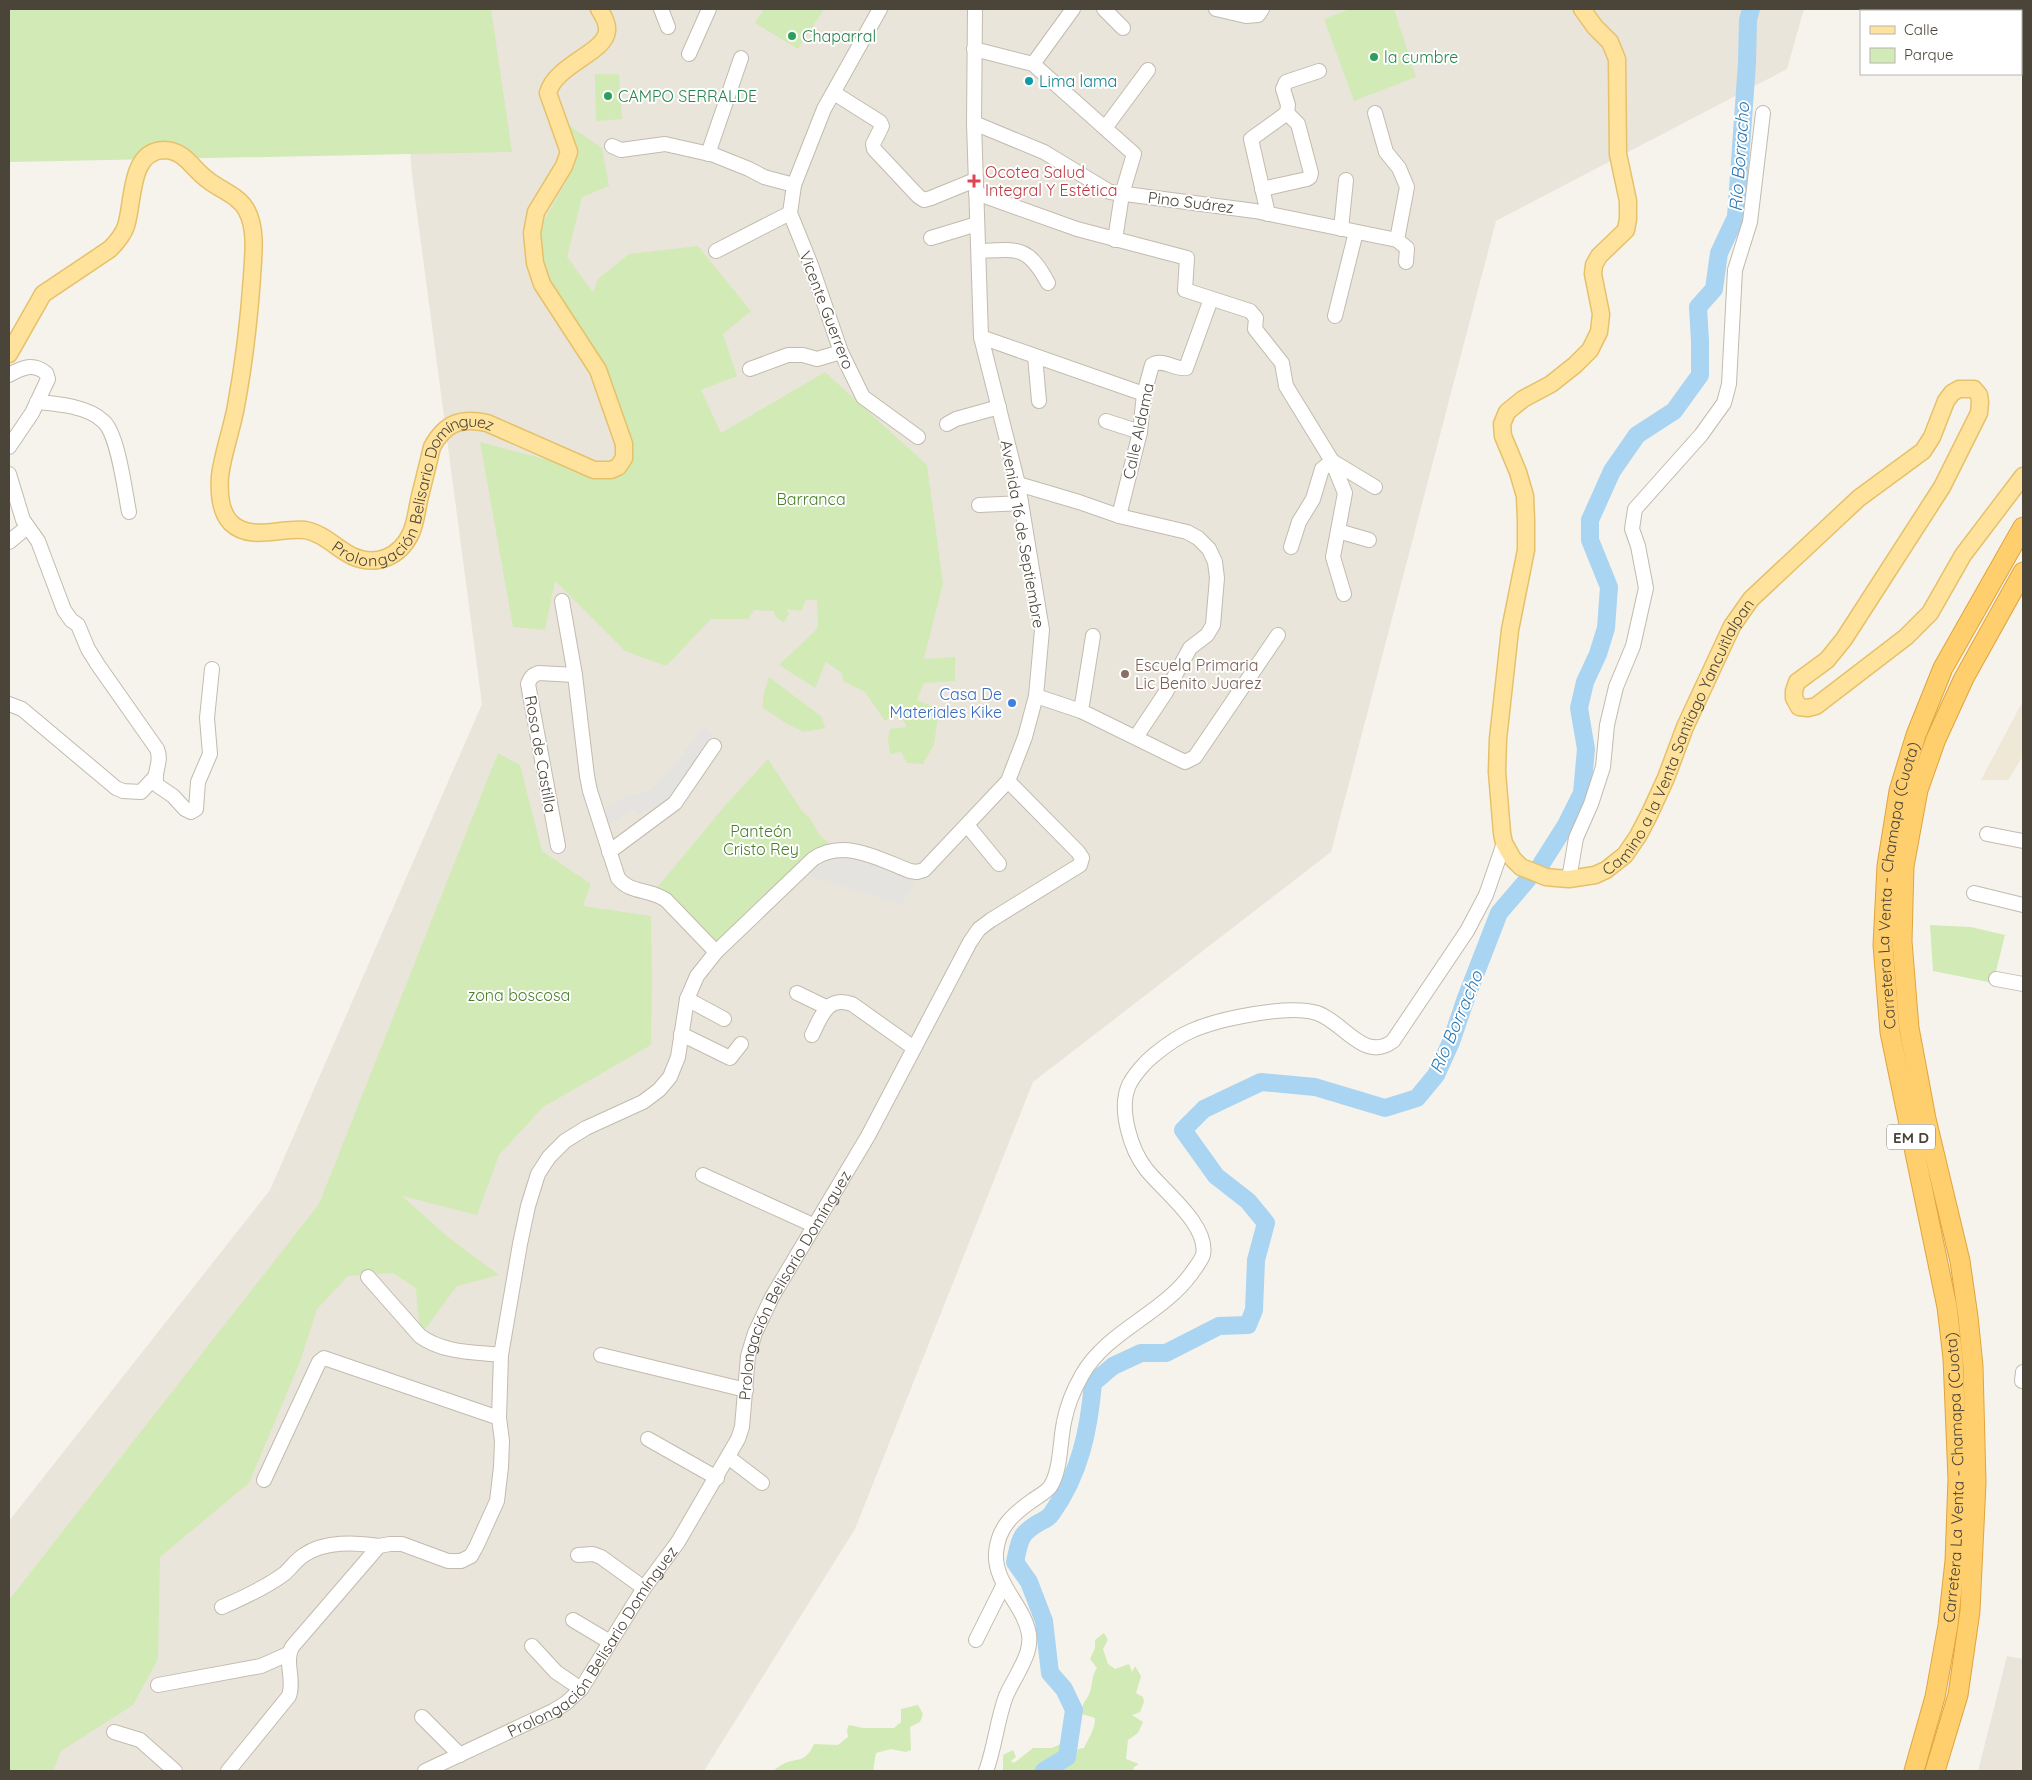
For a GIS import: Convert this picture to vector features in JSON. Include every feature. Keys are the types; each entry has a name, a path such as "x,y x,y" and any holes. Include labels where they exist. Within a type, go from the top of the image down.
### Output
{"highway":[{"name":"Carretera La Venta - Chamapa (Cuota)","path":"1914,1771 1935,1698 1948,1625 1955,1561 1958,1479 1953,1358 1947,1307 1890,1032 1883,945 1887,866 1899,792 1916,735 1926,710 1943,668 2023,527"},
{"name":"Carretera La Venta - Chamapa (Cuota)","path":"1935,1771 1958,1695 1970,1611 1976,1483 1973,1366 1960,1261 1926,1119 1909,1028 1902,941 1904,866 1918,790 1936,739 1964,678 2023,572"}],"main road":[{"name":"Prolongación Belisario Domínguez","path":"9,354 43,294 110,249 118,241 126,225 140,165 149,155 169,150 182,156 205,178 238,200 247,210 251,220 253,249 245,354 236,407 220,476 224,514 233,525 240,529 263,533 305,530 320,535 358,558 374,561 387,558 400,549 412,532 435,441 446,428 464,421 475,420 488,423 584,467 604,471 618,467 624,458 624,444 615,414 598,370 542,284 535,263 532,233 536,212 564,166 568,152 548,92 550,84 556,76 603,41 608,31 606,19 599,9"},
{"name":"Camino a la Venta Santiago Yancuitlalpan","path":"1582,9 1595,27 1610,42 1617,59 1618,154 1628,201 1628,220 1626,230 1599,256 1594,265 1593,274 1601,314 1599,332 1590,350 1551,384 1523,399 1507,412 1502,424 1503,436 1523,488 1526,520 1526,550 1510,630 1498,740 1497,772 1502,832 1504,843 1513,859 1521,867 1546,877 1569,879 1595,875 1606,870 1625,856 1638,836 1666,778 1685,726 1732,626 1751,599 1859,498 1923,451 1932,437 1946,401 1952,393 1959,388 1967,388 1974,389 1979,395 1978,413 1966,439 1926,514 1844,639 1828,660 1797,682 1794,698 1799,706 1808,708 1816,706 1906,637 1930,613 1963,555 2023,476"}],"street":[{"path":"661,9 668,27"},
{"path":"689,54 709,9"},
{"path":"716,250 790,213 794,185 824,109 880,9"},
{"name":"Avenida 16 de Septiembre","path":"379,1546 402,1544 448,1561 461,1561 471,1556 496,1501 501,1467 502,1441 499,1418 502,1355 520,1244 528,1206 538,1174 549,1157 565,1141 586,1128 643,1102 659,1090 670,1077 678,1058 688,999 697,976 716,952 744,927 779,890 813,859 824,852 836,849 867,854 917,872 930,865 1008,781 1025,737 1036,696 1042,630 1018,484 981,337 975,186 975,9"},
{"path":"1033,64 1073,9"},
{"path":"1104,9 1123,28"},
{"path":"1216,9 1246,16 1258,11"},
{"path":"974,49 1033,64 1134,154 1122,194 1114,240"},
{"path":"708,154 741,58"},
{"path":"1105,128 1148,70"},
{"path":"1268,214 1251,139 1287,113 1288,105 1283,89 1286,82 1319,71"},
{"path":"834,94 880,122 882,126 873,144 874,149 924,200 975,186 1077,229 1187,258 1185,290 1250,311 1256,318 1255,329 1282,363 1286,386 1332,461 1345,493 1333,557 1344,594"},
{"path":"1262,189 1310,177 1311,173 1298,124 1287,113"},
{"path":"1375,113 1386,152 1399,168 1407,187 1397,240 1407,248 1406,262"},
{"path":"1569,879 1576,838 1591,804 1603,767 1607,725 1616,687 1633,646 1646,588 1638,546 1632,529 1635,509 1701,435 1724,403 1729,384 1734,270 1750,222 1763,113"},
{"name":"Pino Suárez","path":"974,123 1044,152 1110,192 1255,211 1397,240"},
{"path":"612,146 621,150 665,144 708,154 749,169 764,177 794,185"},
{"path":"1341,229 1346,180"},
{"name":"Vicente Guerrero","path":"790,213 811,265 841,352 863,398 918,437"},
{"path":"931,238 977,224"},
{"path":"1335,316 1356,232"},
{"path":"979,251 1006,250 1023,252 1037,263 1048,284"},
{"name":"Calle Aldama","path":"1119,516 1140,432 1144,394 1151,369 1156,363 1160,362 1183,368 1189,365 1212,299"},
{"path":"981,337 1144,394"},
{"path":"750,369 788,355 803,355 817,359 841,352"},
{"path":"1034,356 1039,401"},
{"path":"9,375 21,368 32,366 46,373 47,383 9,447"},
{"path":"37,402 59,404 89,413 103,420 108,425 118,455 129,512"},
{"path":"946,424 956,419 999,407"},
{"path":"1106,421 1140,432"},
{"path":"1332,461 1375,487"},
{"path":"1291,547 1299,522 1313,499 1322,469 1332,461"},
{"path":"9,474 26,528 38,541 64,610 71,620 78,625 98,665 157,749 160,763 155,777 142,792 129,792 116,788 22,710 9,704"},
{"path":"1018,484 1119,516 1173,528 1198,538 1209,548 1215,562 1217,578 1213,625 1207,635 1190,648 1166,692 1136,737"},
{"path":"979,506 1021,503"},
{"path":"9,542 26,528"},
{"path":"1338,531 1369,540"},
{"path":"562,602 575,675 587,776 618,878 623,884 632,889 656,893 666,900 716,952"},
{"path":"1036,696 1081,711 1185,762 1194,757 1278,635"},
{"path":"1081,711 1093,636"},
{"path":"155,777 157,785 173,796 185,810 195,811 198,782 210,754 207,718 212,669"},
{"name":"Rosa de Castilla","path":"558,846 528,684 533,675 539,673 575,675"},
{"path":"609,852 674,804 714,746"},
{"name":"Prolongación Belisario Domínguez","path":"425,1771 553,1711 566,1703 581,1689 644,1588 678,1542 738,1439 742,1427 748,1356 754,1333 813,1225 868,1136 970,942 979,930 991,920 1080,865 1082,858 1078,852 1008,781"},
{"path":"967,825 999,864"},
{"path":"1987,834 2023,841"},
{"path":"986,1771 1006,1695 1028,1652 1029,1636 1024,1619 1004,1584 996,1563 996,1549 1002,1528 1009,1518 1048,1489 1054,1479 1064,1420 1072,1396 1083,1373 1108,1345 1162,1305 1181,1287 1202,1256 1203,1241 1198,1227 1144,1168 1130,1137 1124,1110 1129,1086 1150,1058 1170,1042 1191,1030 1256,1014 1295,1011 1316,1013 1335,1023 1365,1046 1374,1049 1384,1047 1393,1041 1467,931 1486,895 1504,843"},
{"path":"1974,893 2023,905"},
{"path":"1996,979 2023,984"},
{"path":"797,992 826,1008"},
{"path":"688,999 724,1019"},
{"path":"812,1035 826,1008 836,1002 844,1001 852,1004 914,1048"},
{"path":"681,1034 730,1058 741,1044"},
{"path":"703,1175 813,1225"},
{"path":"368,1277 420,1336 430,1343 439,1347 502,1355"},
{"path":"601,1355 746,1390"},
{"path":"264,1480 319,1362 324,1358 499,1418"},
{"path":"648,1439 717,1478"},
{"path":"728,1457 762,1483"},
{"path":"158,1686 261,1666 288,1654 379,1546 358,1542 313,1550 305,1554 277,1579 222,1607"},
{"path":"578,1555 593,1554 602,1557 644,1588"},
{"path":"976,1640 1004,1584"},
{"path":"573,1620 610,1642"},
{"path":"532,1646 556,1672 581,1689"},
{"path":"228,1771 289,1696 292,1688 288,1654"},
{"path":"422,1718 460,1755"},
{"path":"114,1732 140,1740 148,1745 175,1771"}],"shaded area":[{"path":"398,9 1804,9 1787,69 1496,221 1331,852 1033,1082 855,1529 704,1771 9,1771 9,1521 270,1190 482,704 412,175"},
{"path":"2023,701 2023,756 2008,780 1981,780"},
{"path":"704,725 715,736 670,801 639,814 633,810 608,825 603,808 631,795 651,790 669,772"},
{"path":"835,856 882,865 915,881 902,905 806,875"},
{"path":"2007,1656 2023,1659 2023,1771 1978,1771"}],"green space":[{"path":"9,9 491,9 512,152 9,162"},
{"name":"Chaparral","path":"764,9 824,9 798,49 755,23"},
{"name":"la cumbre","path":"1350,9 1394,9 1416,77 1354,101 1324,19"},
{"name":"CAMPO SERRALDE","path":"595,74 619,74 622,119 596,121"},
{"name":"Barranca","path":"570,126 602,148 609,186 582,197 567,257 593,292 598,279 629,254 698,246 751,311 723,334 737,376 701,390 721,433 825,372 927,465 943,583 924,659 955,657 955,681 924,683 917,700 939,709 934,745 923,764 907,763 901,752 890,754 888,739 890,729 907,727 898,711 885,721 865,692 843,681 842,673 826,662 815,688 779,665 815,631 818,625 817,600 806,600 801,611 786,609 789,613 784,623 776,617 774,611 754,610 748,619 711,619 666,666 625,651 555,581 545,630 513,627 480,442 609,476 631,460 633,444 587,345 547,274 538,244 539,230 575,165"},
{"path":"769,677 822,717 825,728 804,732 787,724 763,708 763,696"},
{"name":"zona boscosa","path":"498,753 520,765 542,851 591,884 583,906 651,916 651,1045 543,1107 499,1155 477,1215 402,1196 448,1237 499,1275 457,1286 420,1336 416,1288 393,1273 348,1276 317,1309 300,1362 249,1483 160,1557 158,1659 133,1705 61,1751 53,1771 9,1771 9,1600 319,1204"},
{"name":"Panteón Cristo Rey","path":"768,759 802,811 810,818 820,836 832,845 717,950 656,889 723,808"},
{"path":"1930,925 1971,927 2005,935 1993,983 1933,971"},
{"path":"1104,1633 1108,1640 1103,1649 1108,1664 1115,1669 1129,1664 1132,1672 1135,1666 1141,1676 1136,1693 1143,1697 1144,1702 1140,1712 1132,1715 1143,1722 1138,1733 1128,1740 1126,1759 1139,1764 1134,1767 1133,1771 1003,1771 1003,1755 1013,1750 1016,1757 1011,1761 1014,1763 1033,1748 1052,1748 1065,1742 1076,1754 1078,1749 1084,1748 1095,1722 1095,1718 1082,1714 1083,1704 1090,1692 1097,1668 1090,1659 1095,1648 1095,1640"},
{"path":"918,1705 923,1714 920,1722 910,1727 911,1750 906,1752 891,1749 876,1753 873,1771 773,1771 783,1764 801,1759 807,1755 814,1744 838,1745 848,1737 847,1730 849,1725 863,1728 894,1728 901,1722 901,1709"}],"waterway":[{"name":"Río Borracho","path":"1540,866 1566,825 1582,793 1586,749 1579,708 1585,682 1598,654 1606,628 1609,587 1590,540 1590,520 1612,471 1637,435 1674,411 1700,375 1698,307 1714,289 1719,253 1736,217 1747,63 1748,20 1751,9"},
{"name":"Río Borracho","path":"1044,1771 1067,1757 1074,1710 1064,1689 1050,1673 1044,1621 1029,1582 1015,1562 1022,1538 1033,1526 1050,1516 1070,1483 1086,1435 1093,1383 1113,1366 1141,1353 1166,1353 1219,1326 1248,1325 1254,1310 1256,1260 1266,1223 1248,1201 1216,1176 1183,1130 1204,1109 1261,1082 1315,1087 1385,1108 1417,1098 1436,1075 1451,1042 1499,913 1528,879"}],"place":[{"name":"Chaparral","path":"792,36"},
{"name":"la cumbre","path":"1374,57"},
{"name":"Lima lama","path":"1029,81"},
{"name":"CAMPO SERRALDE","path":"608,96"},
{"name":"Ocotea Salud Integral Y Estética","path":"974,181"},
{"name":"Escuela Primaria Lic Benito Juarez","path":"1125,674"},
{"name":"Casa De Materiales Kike","path":"1012,703"}]}
